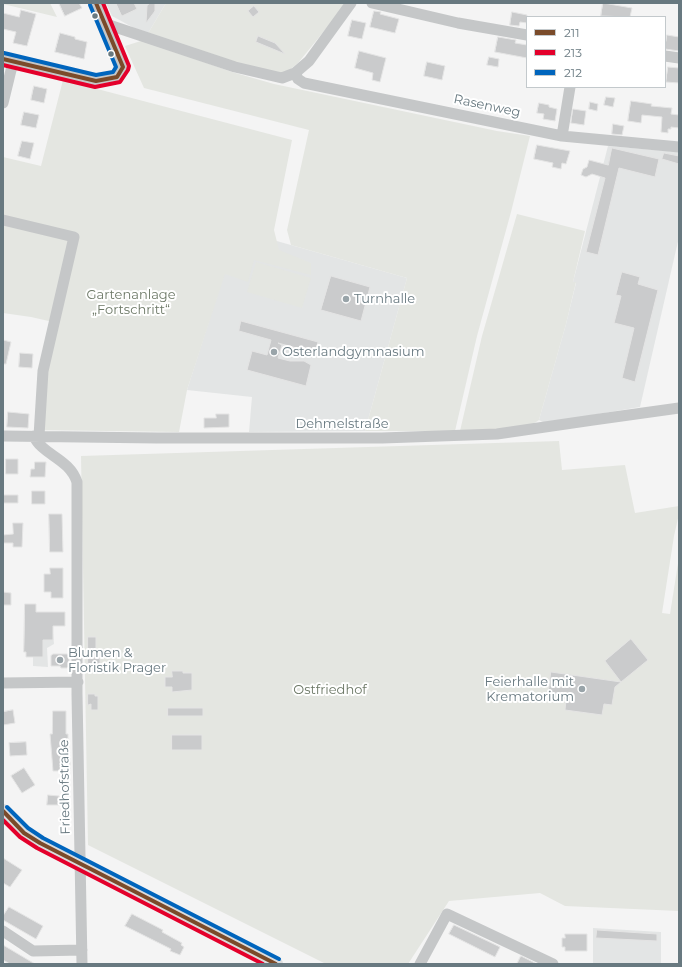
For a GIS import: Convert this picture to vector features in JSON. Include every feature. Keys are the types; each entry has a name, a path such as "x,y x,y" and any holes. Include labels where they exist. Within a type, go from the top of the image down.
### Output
{"main road":[{"path":"3,811 24,833 62,856 276,964"}],"street":[{"path":"3,103 8,60 96,81 117,78 123,67 96,3"},
{"path":"106,24 235,67 282,78 295,74 309,61 351,3"},
{"path":"372,3 458,23 526,35"},
{"path":"666,56 679,58"},
{"name":"Rasenweg","path":"295,74 298,79 304,82 562,136 679,147"},
{"path":"562,136 570,88"},
{"path":"3,220 74,237 43,370 37,436"},
{"name":"Dehmelstraße","path":"3,436 382,438 497,434 679,408"},
{"name":"Friedhofstraße","path":"37,436 39,444 69,467 74,474 76,482 82,964"},
{"path":"3,683 78,682"},
{"path":"420,964 447,914 553,964"},
{"path":"3,931 33,950 82,950"}],"shaded area":[{"path":"106,3 166,3 147,35 112,16"},
{"path":"608,146 679,152 679,237 640,407 545,423 539,420 566,324 576,283 573,282"},
{"path":"238,230 407,278 365,431 249,432 252,397 187,390"},
{"path":"33,633 53,633 54,644 47,648 48,667 33,666"},
{"path":"593,928 661,932 661,964 593,964"}],"green space":[{"path":"50,3 57,17 3,4"},
{"path":"166,3 345,3 338,14 298,63 287,72 277,76 147,35"},
{"path":"144,40 232,72 274,84 497,131 530,136 477,336 455,431 365,431 407,278 291,245 287,230 309,130 144,88 125,46"},
{"name":"Gartenanlage „Fortschritt“","path":"63,80 292,140 274,230 279,250 311,263 311,275 254,260 248,282 225,274 187,390 179,432 36,430 53,322 3,313 3,157 41,166"},
{"path":"517,214 585,231 573,282 576,282 566,324 539,420 530,426 494,431 460,431 482,336"},
{"path":"256,262 311,278 302,308 247,292"},
{"name":"Ostfriedhof","path":"559,441 562,470 625,465 635,513 679,506 679,514 674,536 662,613 670,614 679,557 679,911 565,906 540,893 449,901 408,964 326,964 88,845 81,456"}],"building":[{"path":"59,3 79,3 82,8 65,16"},
{"path":"116,3 134,3 137,9 122,16"},
{"path":"150,3 155,3 155,11 146,23 147,6"},
{"path":"603,3 632,8 630,16 601,16"},
{"path":"254,6 259,12 253,17 248,11"},
{"path":"21,10 36,14 27,46 13,43 16,32 3,29 3,13 19,17"},
{"path":"374,11 399,19 395,33 370,27"},
{"path":"512,12 527,15 526,23 520,22 519,26 510,25"},
{"path":"352,20 366,23 362,39 348,36"},
{"path":"60,33 87,42 84,59 55,52"},
{"path":"667,35 679,37 679,51 666,49"},
{"path":"258,36 275,43 285,54 256,42"},
{"path":"498,37 516,40 515,43 526,45 526,58 495,52"},
{"path":"359,51 386,58 380,82 372,80 373,73 355,68"},
{"path":"489,57 499,59 498,67 487,65"},
{"path":"427,62 445,66 442,80 424,76"},
{"path":"668,67 679,68 679,83 666,82"},
{"path":"34,86 47,89 44,103 31,100"},
{"path":"606,97 615,98 613,107 604,105"},
{"path":"631,101 652,104 651,106 672,108 671,114 679,115 679,128 671,127 671,129 668,129 668,133 661,132 662,117 642,115 641,123 628,121"},
{"path":"590,102 598,104 597,111 589,109"},
{"path":"539,103 549,105 549,107 557,109 555,121 543,119 544,114 537,113"},
{"path":"573,109 586,111 584,125 571,123"},
{"path":"24,112 39,115 36,128 21,125"},
{"path":"613,124 624,126 622,135 612,134"},
{"path":"22,141 34,143 30,159 18,156"},
{"path":"537,145 570,151 566,164 562,163 561,169 552,167 553,163 534,159"},
{"path":"612,148 659,159 655,177 619,168 598,255 586,252 605,178 592,174 586,177 581,175 583,169 587,167 589,160 608,165"},
{"path":"664,153 679,156 679,164 662,159"},
{"path":"622,272 640,277 638,284 658,290 635,382 622,378 634,328 614,323 621,296 616,295"},
{"name":"Turnhalle","path":"331,276 370,287 361,321 321,310"},
{"name":"Osterlandgymnasium","path":"241,321 318,342 315,353 278,343 282,345 278,358 290,361 304,361 311,365 306,386 247,370 252,351 267,355 271,340 239,331"},
{"path":"3,340 11,342 6,364 3,364"},
{"path":"20,353 33,354 32,368 19,367"},
{"path":"8,412 29,414 28,428 7,427"},
{"path":"216,414 229,414 229,427 204,428 204,418 216,418"},
{"path":"6,459 18,459 18,474 6,474"},
{"path":"35,462 46,462 45,477 30,477 31,469 34,469"},
{"path":"32,491 45,491 45,504 32,504"},
{"path":"3,495 18,495 18,503 3,503"},
{"path":"49,514 62,514 63,552 50,552"},
{"path":"13,523 23,523 22,547 13,547 13,543 3,543 3,535 13,534"},
{"path":"50,568 63,568 63,598 51,598 51,592 44,592 44,574 50,574"},
{"path":"3,592 11,593 11,605 3,605"},
{"path":"25,604 36,604 36,612 65,612 65,626 53,626 53,640 43,640 43,657 26,657 26,652 24,652"},
{"path":"88,637 96,637 96,658 100,658 100,671 88,671"},
{"path":"631,639 648,660 621,682 605,661"},
{"name":"Blumen & Floristik Prager","path":"53,654 69,654 69,666 67,668 61,668 60,666 51,666 51,656"},
{"path":"172,671 192,673 192,690 172,692 172,687 165,687 165,677 172,677"},
{"name":"Feierhalle mit Krematorium","path":"551,672 621,682 615,687 612,705 604,704 602,715 565,710 566,700 548,697"},
{"path":"88,694 95,694 95,696 98,696 98,710 91,710 91,704 88,705"},
{"path":"168,708 203,708 203,716 168,716"},
{"path":"13,710 15,723 3,725 3,712"},
{"path":"53,711 66,711 66,734 68,734 68,758 70,758 70,771 53,771 50,734 52,734"},
{"path":"172,735 202,735 202,750 172,750"},
{"path":"26,742 27,755 10,756 9,743"},
{"path":"24,768 35,785 22,793 11,776"},
{"path":"48,795 59,796 59,805 47,805"},
{"path":"3,858 22,870 10,887 3,883"},
{"path":"9,907 43,926 36,939 3,920 3,916"},
{"path":"132,914 163,930 162,932 182,943 181,945 184,947 180,955 125,926"},
{"path":"454,925 500,947 495,957 449,934"},
{"path":"597,930 657,934 657,941 596,938"},
{"path":"565,934 587,934 587,951 565,951 565,947 562,947 562,938 565,938"},
{"path":"3,945 35,964 10,964 3,960"},
{"path":"521,956 537,964 517,964"}],"transit line":[{"name":"211","path":"3,59 96,81 117,77 123,67 96,3"},
{"name":"213","path":"3,65 95,87 120,82 129,66 103,3"},
{"name":"212","path":"4,53 96,75 113,72 116,67 90,5"},
{"name":"212","path":"7,807 28,828 43,838 279,959"},
{"name":"211","path":"3,811 24,833 40,843 276,964"},
{"name":"213","path":"3,820 20,837 37,848 263,964"}],"place":[{"name":"Turnhalle","path":"346,299"},
{"name":"Osterlandgymnasium","path":"274,352"},
{"name":"Blumen & Floristik Prager","path":"60,660"},
{"name":"Feierhalle mit Krematorium","path":"582,689"}]}
